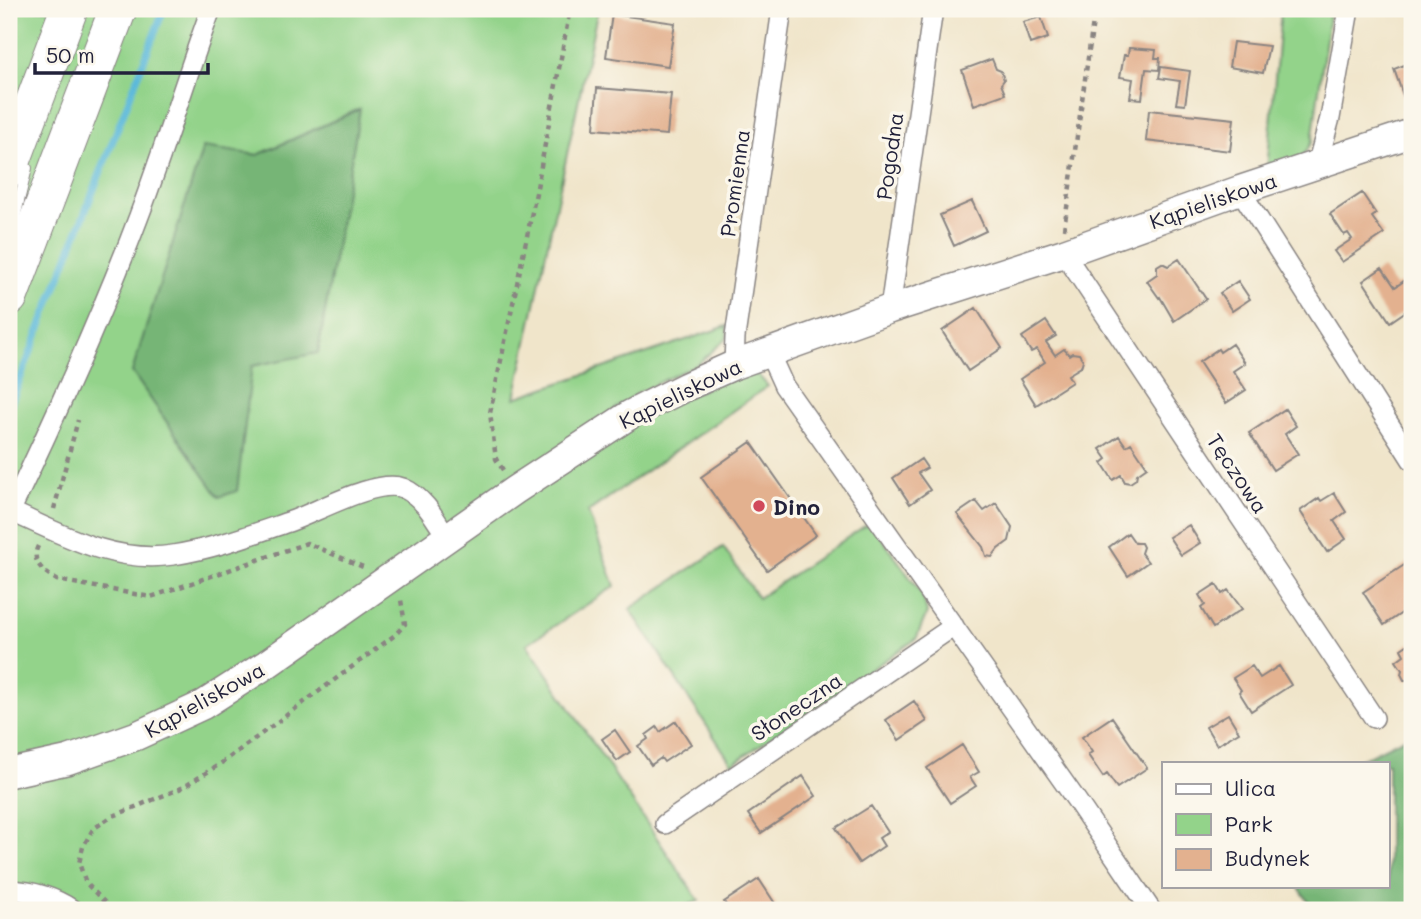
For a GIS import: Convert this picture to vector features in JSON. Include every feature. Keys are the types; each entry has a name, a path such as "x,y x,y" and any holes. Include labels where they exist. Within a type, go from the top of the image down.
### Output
{"highway":[{"path":"9,297 118,9"},
{"path":"24,169 63,23"}],"street":[{"path":"211,9 140,214 68,389 10,513 88,546 126,556 172,555 212,547 293,520 347,497 381,487 400,487 418,497 448,539"},
{"name":"Promienna","path":"734,365 735,337 782,9"},
{"name":"Pogodna","path":"890,309 933,9"},
{"path":"1317,165 1330,118 1349,9"},
{"name":"Kąpieliskowa","path":"9,773 68,760 124,740 203,705 267,664 515,490 631,414 734,365 890,309 1064,253 1240,190 1412,133"},
{"path":"1240,190 1412,460"},
{"name":"Tęczowa","path":"1064,253 1374,718"},
{"path":"769,353 784,386 1151,910"},
{"name":"Słoneczna","path":"665,824 954,626"},
{"path":"9,890 28,891 62,903 73,910"}],"lane":[{"path":"36,128 63,23"},
{"path":"58,135 102,52"},
{"path":"9,242 24,169"},
{"path":"9,230 15,218 24,169"}],"path":[{"path":"515,490 496,459 490,413 536,194 570,9"},
{"path":"1064,253 1064,226 1093,22"},
{"path":"80,412 49,528 36,551 36,561 43,572 57,580 151,597 307,543 389,578 398,591 405,610 405,624 395,635 226,760 184,787 111,817 93,829 83,847 79,863 86,883 111,910"}],"green space":[{"path":"9,9 598,9 515,398 727,326 727,338 698,364 639,392 549,456 743,372 758,375 768,386 588,512 615,586 527,644 699,901 674,910 9,910","holes":["359,109 318,352 252,366 202,148 258,155"]},
{"path":"1281,9 1330,9 1312,142 1303,156 1267,170"},
{"path":"360,109 318,353 252,366 237,491 219,497 132,372 203,147 258,155"},
{"path":"871,523 923,596 927,613 916,639 732,764 630,609 723,547 758,598"},
{"path":"1412,734 1412,910 1314,910 1299,888 1390,888 1390,762 1356,762"}],"building":[{"path":"612,14 675,23 668,66 606,57"},
{"path":"1041,17 1048,38 1030,44 1023,22"},
{"path":"1233,42 1269,46 1263,73 1229,67"},
{"path":"1129,48 1156,50 1155,58 1160,58 1159,70 1146,69 1142,99 1130,98 1133,79 1120,77 1124,55 1128,55"},
{"path":"992,59 996,69 1001,71 1004,80 1001,84 1005,94 974,105 962,70"},
{"path":"1412,62 1412,95 1404,98 1394,69"},
{"path":"1161,67 1190,71 1185,105 1176,104 1180,81 1159,78"},
{"path":"597,88 671,94 667,135 594,129"},
{"path":"1149,110 1234,119 1230,151 1146,141"},
{"path":"1362,193 1376,214 1372,217 1384,234 1342,262 1334,251 1352,239 1348,233 1344,235 1330,214"},
{"path":"972,201 986,231 954,246 940,215"},
{"path":"1179,259 1206,299 1174,321 1147,281 1157,274 1157,266 1162,263 1168,266"},
{"path":"1382,268 1395,287 1407,279 1412,287 1412,303 1407,306 1409,309 1390,322 1363,281"},
{"path":"1238,281 1250,299 1232,311 1220,293"},
{"path":"976,308 1002,348 968,371 942,331"},
{"path":"1046,321 1056,336 1046,342 1055,355 1064,349 1069,355 1079,354 1083,360 1081,367 1068,375 1072,382 1036,405 1020,379 1045,362 1037,349 1031,352 1022,337"},
{"path":"1232,344 1245,363 1233,371 1246,390 1226,403 1199,362 1218,349 1220,352"},
{"path":"1285,409 1296,426 1285,434 1298,454 1273,470 1249,433"},
{"path":"1119,436 1126,446 1131,443 1147,467 1130,483 1125,482 1121,475 1113,480 1102,463 1107,459 1100,449"},
{"name":"Dino","path":"751,442 816,535 767,570 701,477"},
{"path":"921,459 927,468 918,473 930,490 910,504 893,478"},
{"path":"1334,493 1346,512 1334,521 1346,539 1327,552 1300,511 1319,498 1321,501"},
{"path":"976,501 984,511 996,503 1012,527 1009,541 992,557 986,556 983,547 957,514"},
{"path":"1189,525 1200,543 1181,555 1169,537"},
{"path":"1128,533 1135,543 1141,543 1141,553 1148,562 1128,576 1109,547"},
{"path":"1412,560 1412,606 1384,625 1363,592"},
{"path":"1216,584 1222,594 1228,590 1242,609 1213,628 1201,608 1205,605 1199,595"},
{"path":"1410,643 1412,678 1404,680 1396,661 1404,655 1401,649"},
{"path":"1252,666 1260,678 1279,666 1291,685 1251,711 1233,678"},
{"path":"914,701 927,721 899,740 886,720"},
{"path":"1228,714 1239,732 1217,745 1206,727"},
{"path":"1112,717 1147,768 1117,788 1107,774 1103,777 1088,755 1092,752 1082,737"},
{"path":"676,721 691,744 664,762 661,758 651,765 638,746 648,739 646,735 657,727 660,732"},
{"path":"615,730 630,752 617,761 602,739"},
{"path":"962,745 979,772 970,777 976,786 950,803 927,768"},
{"path":"803,776 816,796 761,833 748,814"},
{"path":"871,806 888,832 879,838 884,846 859,863 836,828"},
{"path":"759,879 776,905 769,910 730,910 724,902"}],"waterway":[{"path":"9,408 164,9"}],"place":[{"name":"Dino","path":"759,506"}]}
